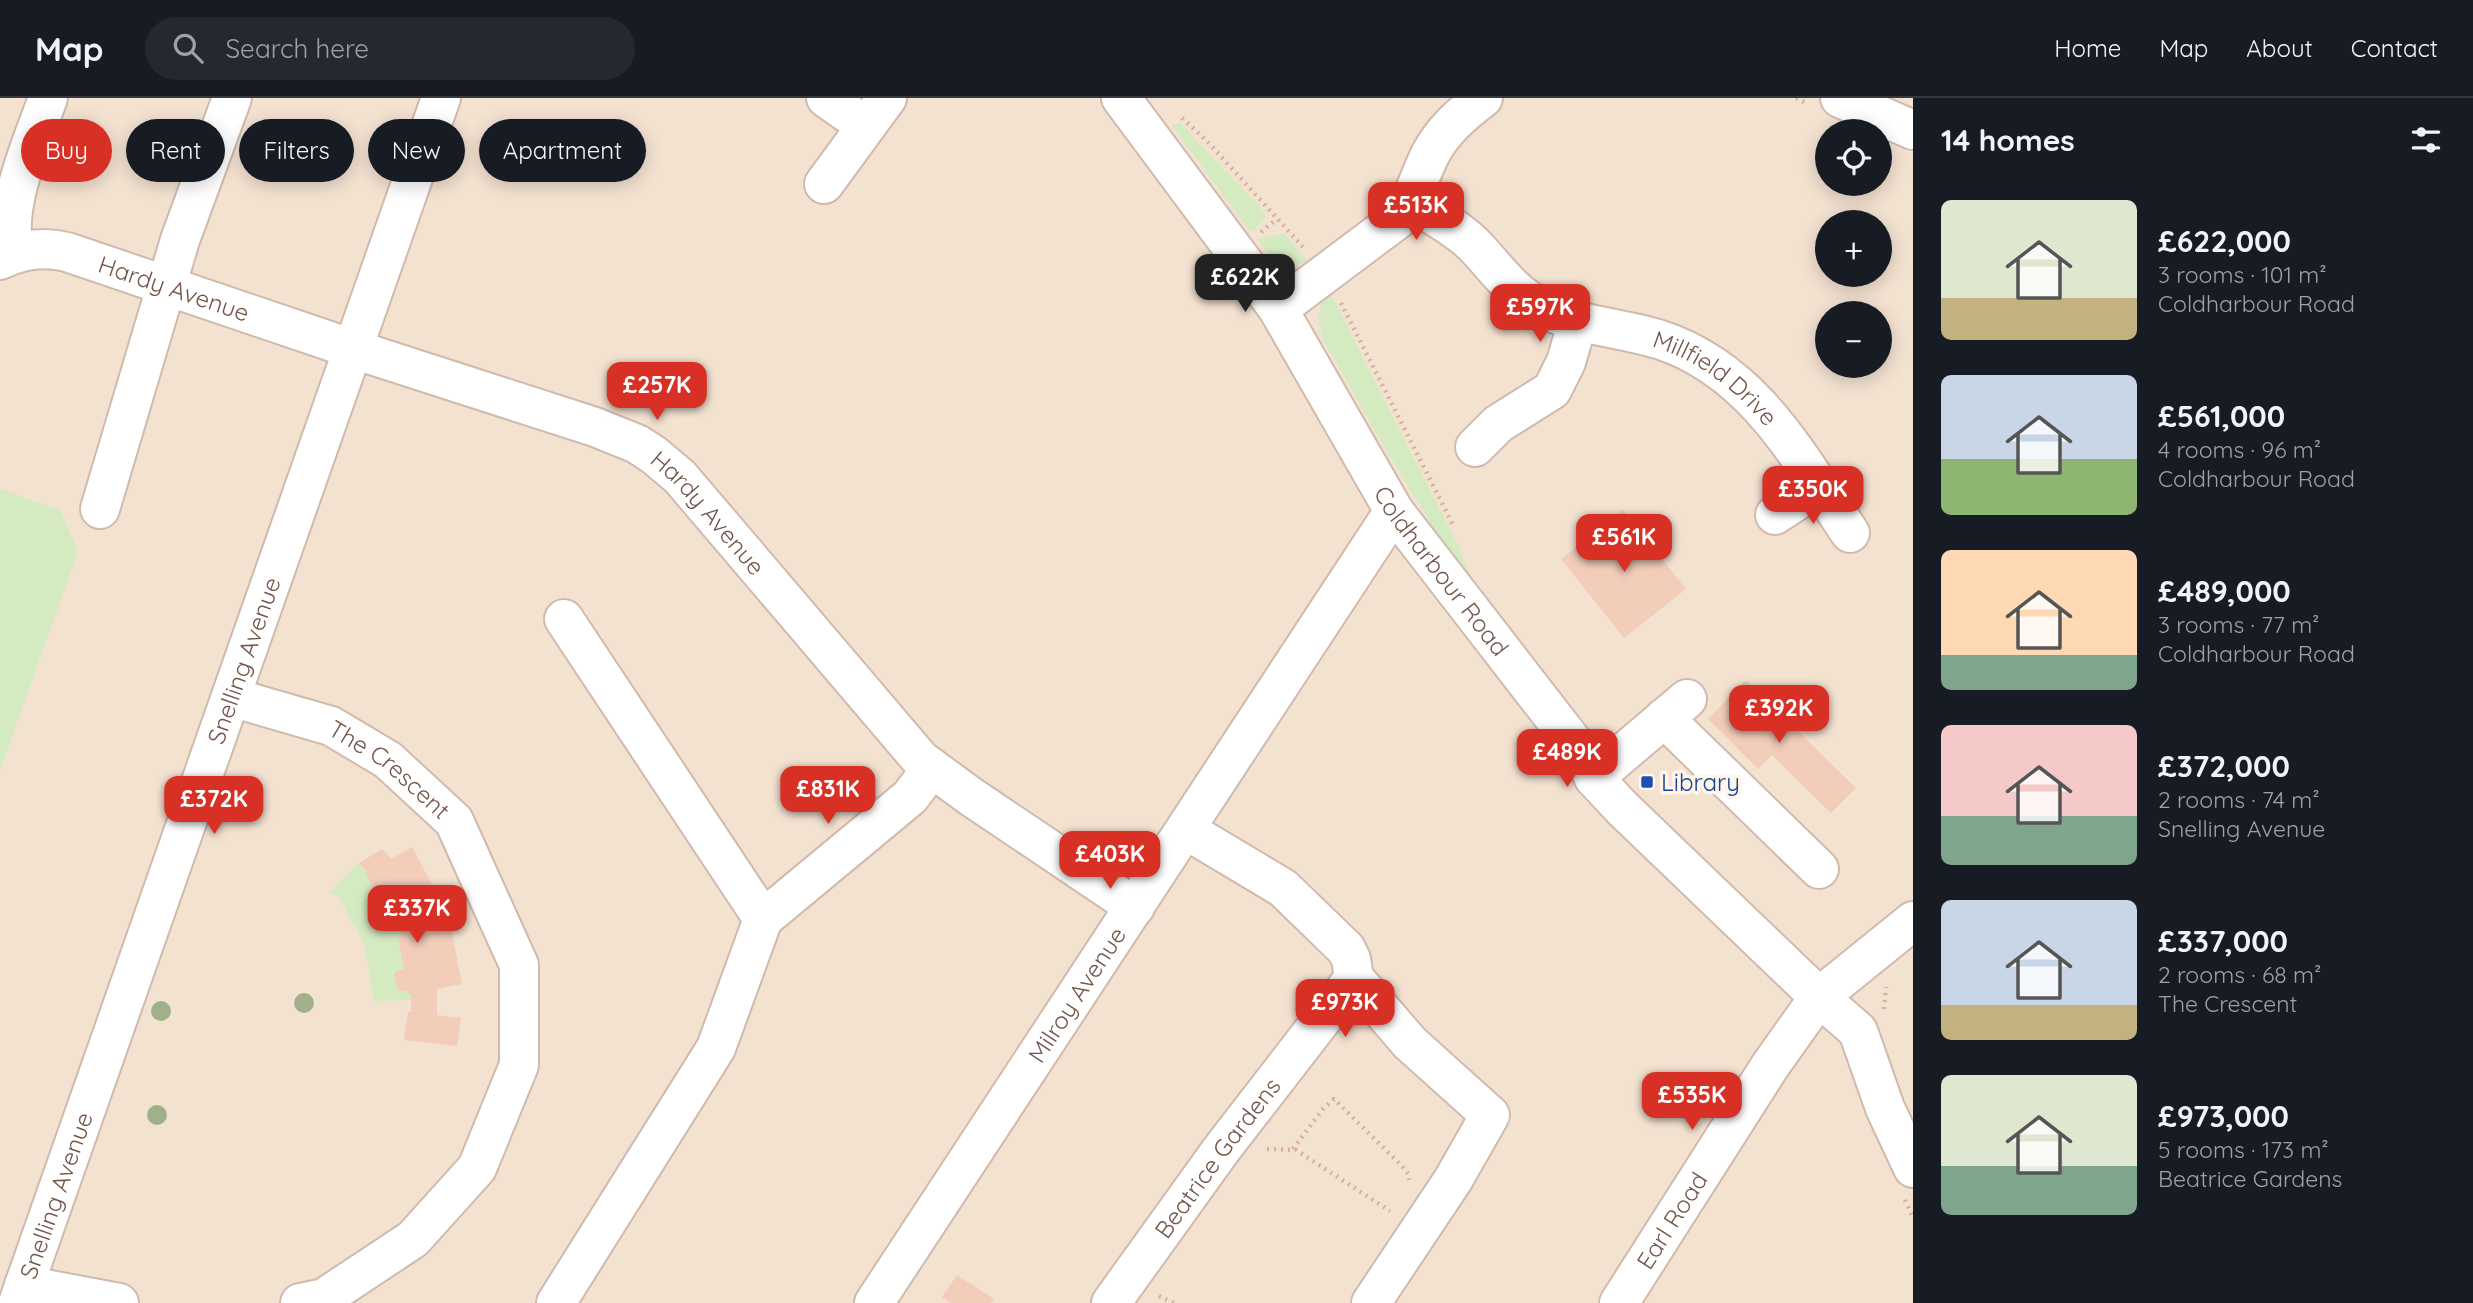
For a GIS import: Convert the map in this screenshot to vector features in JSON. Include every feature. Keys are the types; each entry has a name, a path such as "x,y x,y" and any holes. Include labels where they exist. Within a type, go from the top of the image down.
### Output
{"street":[{"path":"8,256 16,200 26,159 48,98"},
{"path":"100,509 180,240 232,98"},
{"name":"Snelling Avenue","path":"21,1294 441,98"},
{"path":"824,184 877,112 826,98"},
{"name":"Coldharbour Road","path":"1121,98 1278,309 1394,511 1582,754 1594,778 1642,828 1858,1031 1885,1108 1913,1168"},
{"path":"1278,309 1398,219 1411,202 1431,153 1445,131 1483,98"},
{"path":"1840,98 1913,130"},
{"name":"Millfield Drive","path":"1411,202 1463,235 1506,281 1525,298 1544,309 1578,321 1665,341 1722,371 1767,412 1850,533"},
{"name":"Hardy Avenue","path":"8,256 42,248 57,249 595,427 637,444 680,477 908,747 931,769 1135,906"},
{"path":"1475,447 1498,424 1544,397 1554,387 1566,362 1578,321"},
{"path":"1775,515 1819,486"},
{"name":"Milroy Avenue","path":"874,1303 1394,511"},
{"path":"564,619 763,919"},
{"name":"The Crescent","path":"232,697 331,726 388,760 407,777 454,821 519,965 519,1065 477,1168 413,1239 324,1298 300,1303"},
{"path":"1594,778 1675,709 1819,869"},
{"path":"556,1303 716,1048 763,919 910,797 931,769"},
{"path":"1186,830 1283,888 1346,949 1351,959 1354,978 1410,1043 1490,1115 1453,1180 1371,1303"},
{"name":"Earl Road","path":"1619,1303 1770,1066 1819,997 1913,920"},
{"name":"Beatrice Gardens","path":"1111,1303 1221,1150 1354,978"},
{"path":"21,1294 119,1303"}],"path":[{"path":"1175,115 1187,121 1207,141 1311,256 1324,275 1361,341 1459,537"},
{"path":"1395,1203 1389,1212 1293,1149 1323,1109 1334,1099 1406,1170 1408,1184"}],"shaded area":[{"path":"0,98 1913,98 1913,1303 0,1303"}],"green space":[{"path":"1179,122 1265,213 1265,218 1253,231 1250,231 1172,126"},
{"path":"1284,233 1309,262 1294,264 1279,260 1262,246 1258,239"},
{"path":"1328,292 1458,545 1469,573 1462,575 1322,337 1319,314"},
{"path":"0,489 60,510 78,552 0,770"},
{"path":"359,863 368,872 365,874 392,921 395,920 402,938 398,939 404,969 394,974 397,989 407,990 411,994 411,1000 374,1001 364,944 339,897 328,894"}],"building":[{"path":"1623,510 1686,589 1624,638 1561,559"},
{"path":"1746,680 1856,788 1831,813 1772,755 1758,769 1708,719"},
{"path":"412,847 438,896 418,907 427,933 451,928 462,984 437,989 437,1015 461,1018 457,1046 404,1040 408,1012 411,1012 411,994 408,994 407,990 397,989 394,974 404,969 398,939 402,938 395,920 392,921 365,873 368,872 359,863 382,849 391,859"},
{"path":"957,1275 994,1299 991,1303 951,1303 942,1297"}],"place":[{"name":"Library","path":"1647,782"}]}
